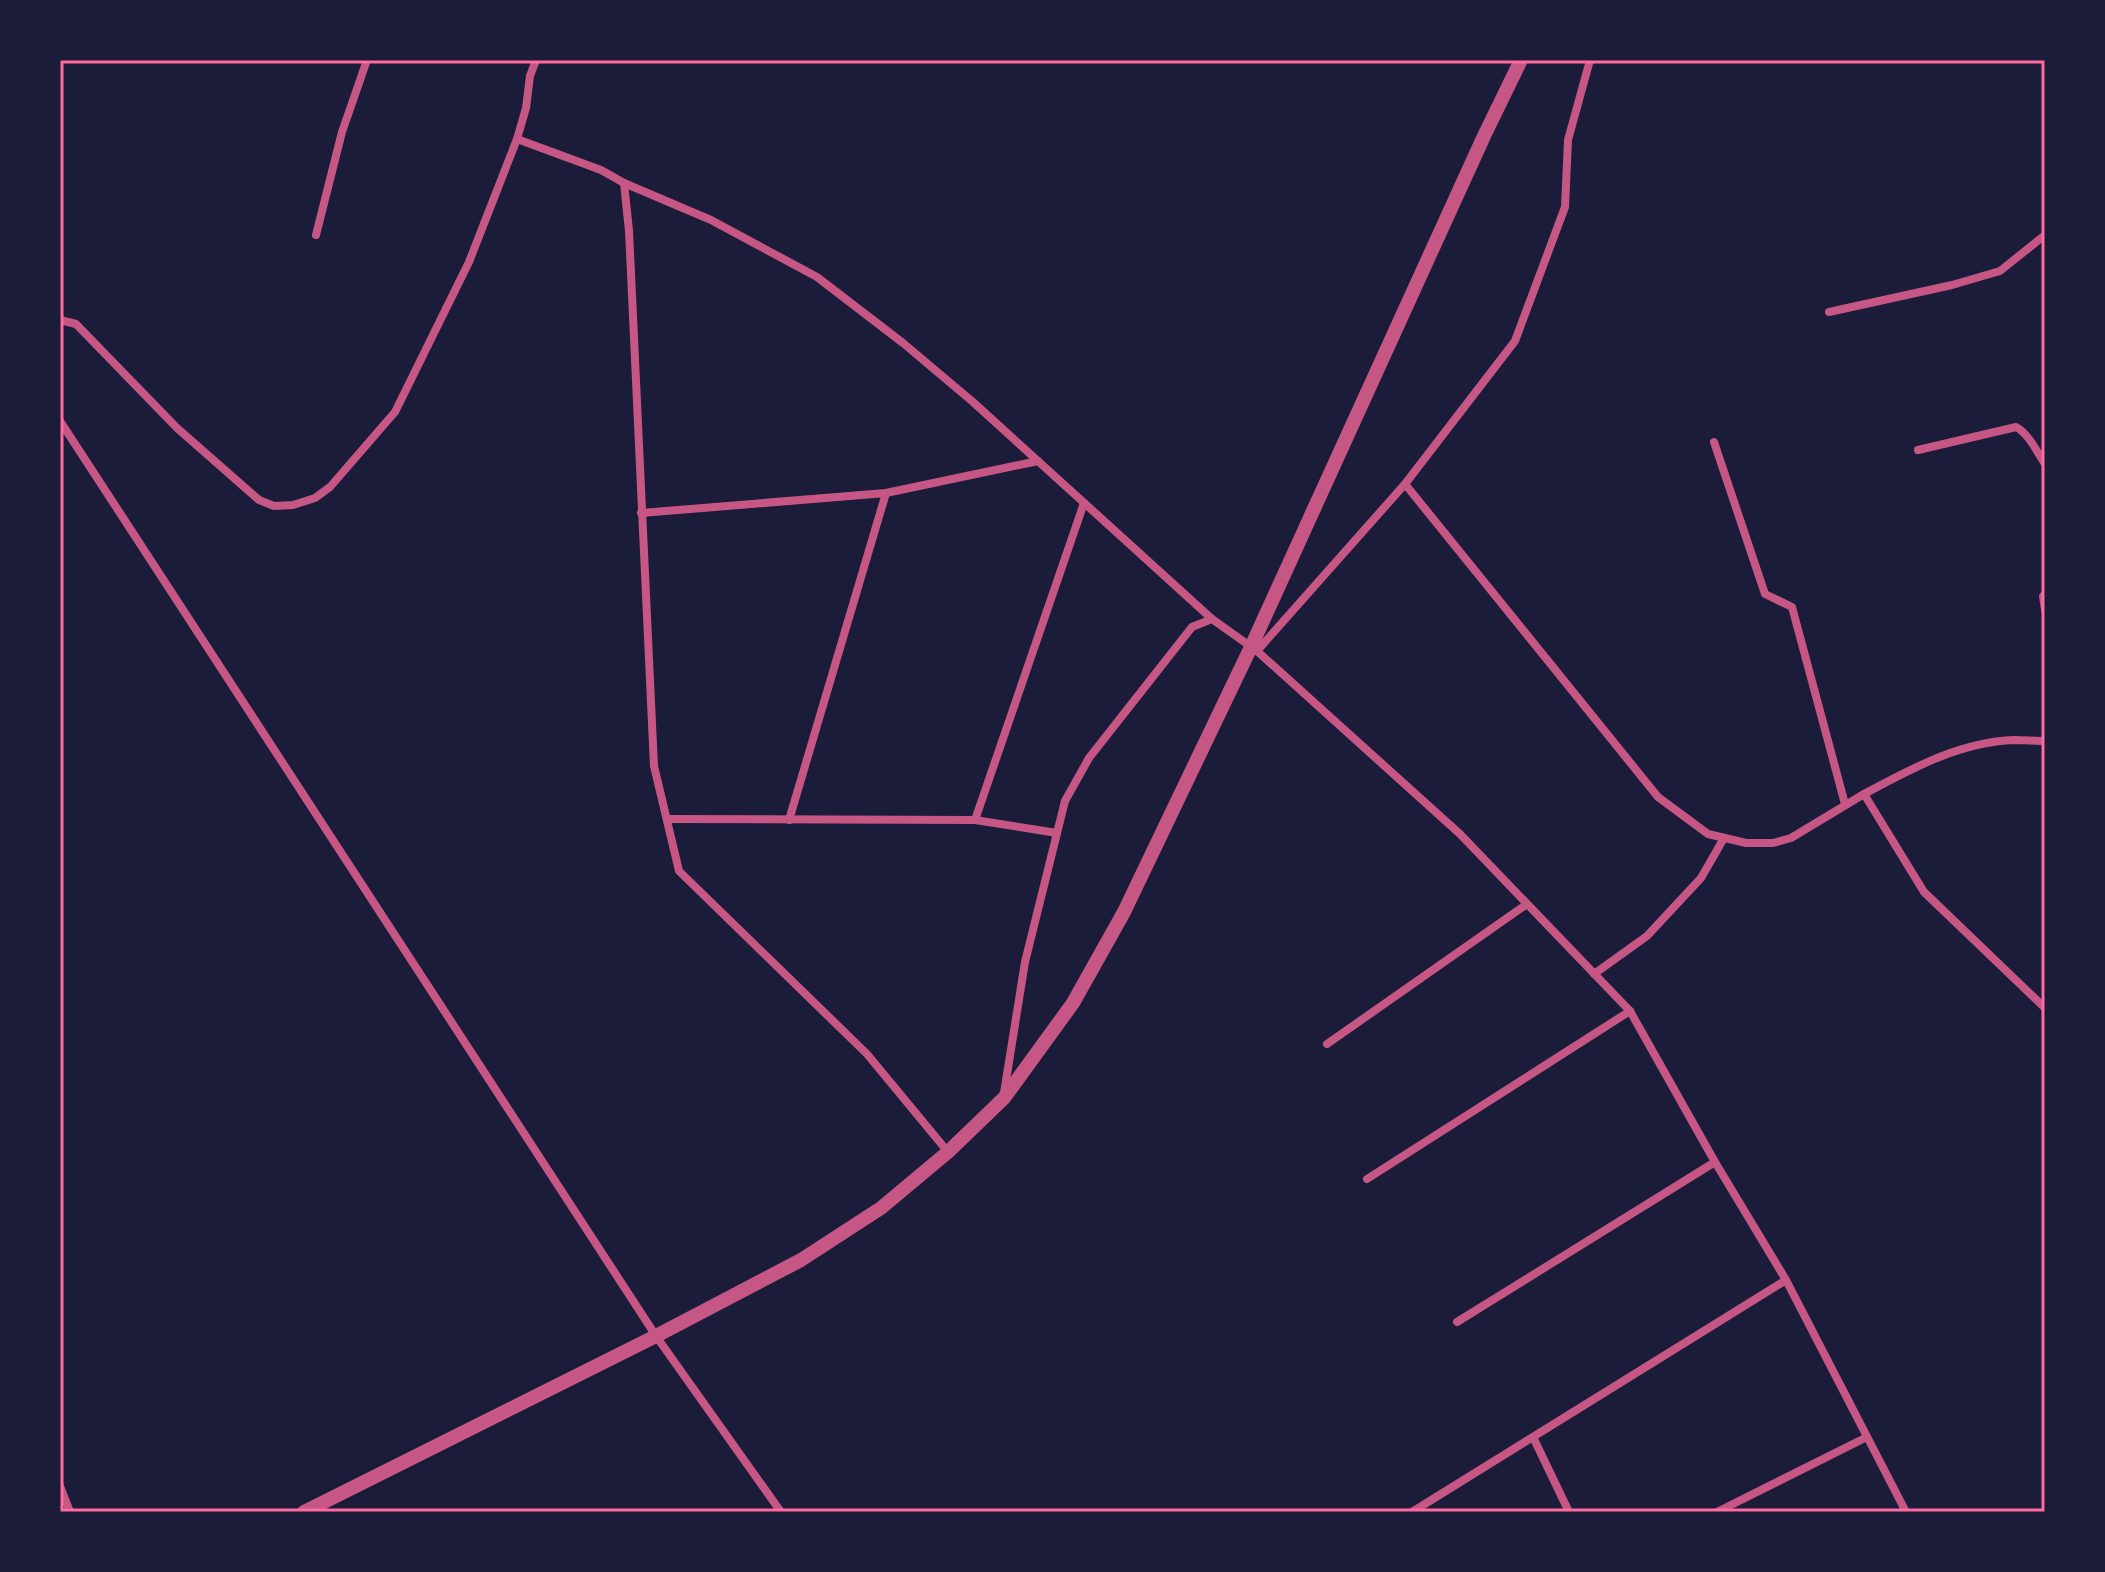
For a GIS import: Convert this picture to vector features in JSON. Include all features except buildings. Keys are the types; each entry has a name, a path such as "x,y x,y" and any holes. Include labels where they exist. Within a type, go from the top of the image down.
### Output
{"street":[{"path":"316,235 342,132 367,60"},
{"path":"60,320 76,324 177,428 259,500 274,506 293,505 315,498 330,487 395,412 469,262 517,139 536,60"},
{"path":"304,1512 801,1260 881,1208 948,1152 1004,1098 1073,1003 1124,912 1254,649 1521,60"},
{"path":"1254,649 1405,484 1515,341 1565,207 1568,140 1590,60"},
{"path":"517,139 601,170 711,220 817,277 950,382 1212,619 1254,649 1460,834 1630,1011 1786,1280 1906,1512"},
{"path":"624,183 654,766 679,871 867,1054 948,1152"},
{"path":"1829,312 1952,285 2000,271 2045,235"},
{"path":"60,421 656,1336 781,1512"},
{"path":"1918,450 2016,427 2025,433 2045,464"},
{"path":"1714,442 1765,594 1792,607 1845,804"},
{"path":"641,513 886,493 1038,461"},
{"path":"1405,484 1658,797 1708,834 1746,843 1773,843 1791,838 1845,804 1923,763 1967,748 2012,740 2045,741"},
{"path":"789,820 886,493"},
{"path":"975,820 1084,503"},
{"path":"2045,594 2045,610"},
{"path":"1004,1098 1025,962 1065,801 1089,758 1192,627 1212,619"},
{"path":"1864,794 1924,892 2045,1008"},
{"path":"667,819 975,820 1057,833"},
{"path":"1594,974 1647,936 1701,878 1724,838"},
{"path":"1327,1044 1527,904"},
{"path":"1367,1179 1630,1011"},
{"path":"1457,1322 1715,1162"},
{"path":"1412,1512 1786,1280"},
{"path":"1533,1437 1569,1512"},
{"path":"1717,1512 1867,1437"},
{"path":"60,1486 70,1512"}]}
